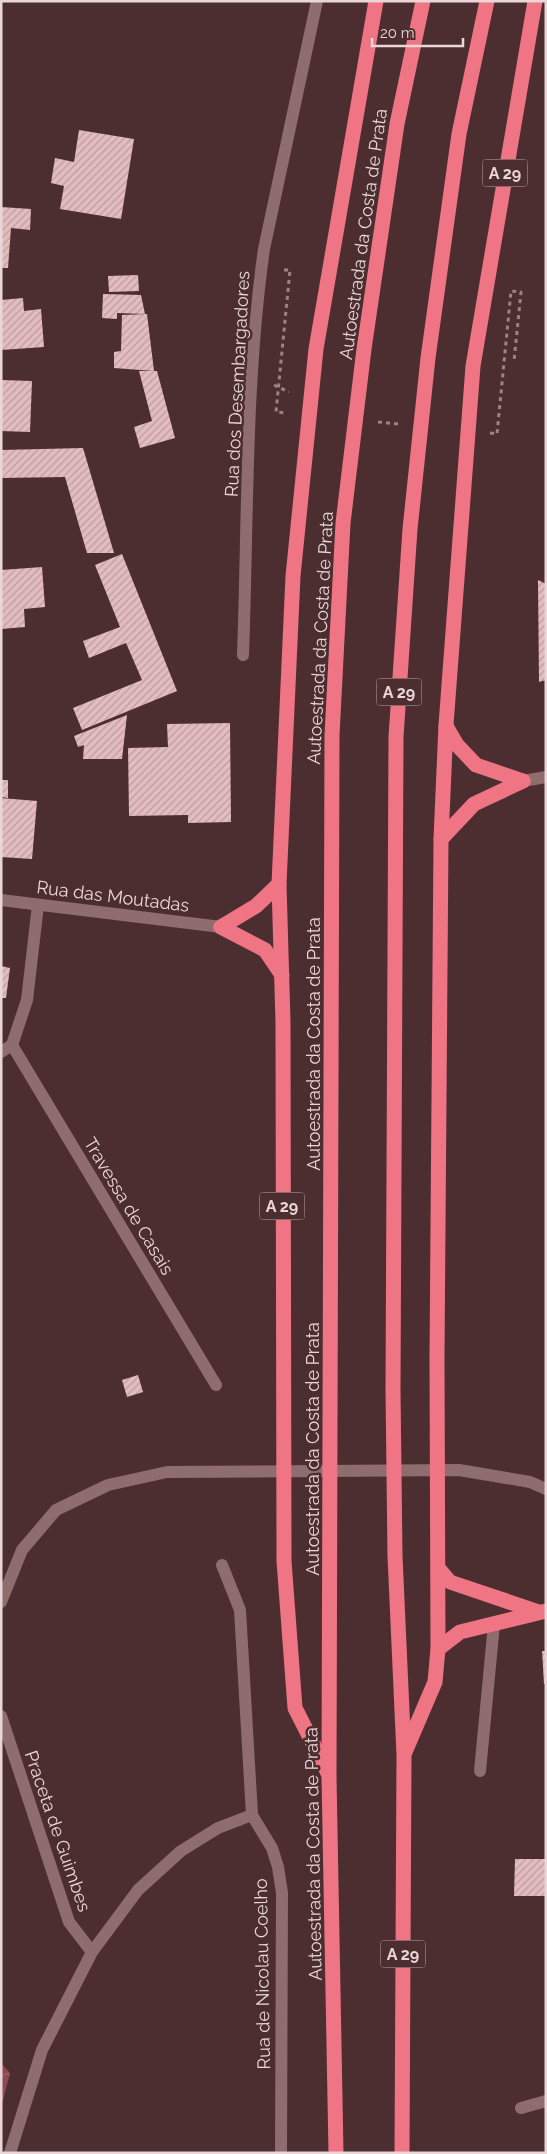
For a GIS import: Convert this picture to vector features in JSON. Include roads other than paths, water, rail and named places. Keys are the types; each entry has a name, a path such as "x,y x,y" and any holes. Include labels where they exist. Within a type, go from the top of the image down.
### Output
{"highway":[{"name":"A 29","path":"330,1776 295,1708 284,1561 282,975 279,884 293,576 316,349 376,1"},
{"name":"Autoestrada da Costa de Prata","path":"336,2153 330,1776 332,735 343,523 364,349 395,134 422,1"},
{"name":"A 29","path":"402,2153 404,1755 395,1556 393,1389 396,737 410,529 428,358 459,134 487,1"},
{"name":"A 29","path":"404,1755 435,1682 438,1649 437,1386 441,839 446,725 473,366 535,1"},
{"path":"446,725 457,745 476,765 522,781"},
{"path":"441,839 474,804 522,781"},
{"path":"221,927 256,906 279,884"},
{"path":"221,927 266,950 282,975"},
{"path":"439,1569 450,1582 542,1612"},
{"path":"438,1649 460,1632 542,1612"}],"street":[{"name":"Rua dos Desembargadores","path":"243,655 253,350 258,290 264,249 317,1"},
{"path":"522,781 546,777"},
{"name":"Rua das Moutadas","path":"1,900 221,927"},
{"path":"6,1048 27,1000 38,905"},
{"name":"Travessa de Casais","path":"6,1048 216,1385"},
{"path":"1,1602 22,1550 56,1510 108,1485 167,1472 459,1470 530,1482 546,1489"},
{"name":"Rua de Nicolau Coelho","path":"222,1565 240,1610 252,1814 272,1848 278,1867 282,1894 281,2153"},
{"path":"480,1771 494,1624"},
{"name":"Praceta de Guimbes","path":"1,1716 69,1922 92,1952"},
{"path":"10,2153 42,2050 92,1952 138,1890 182,1851 218,1828 252,1814"},
{"path":"521,2108 546,2101"}]}
